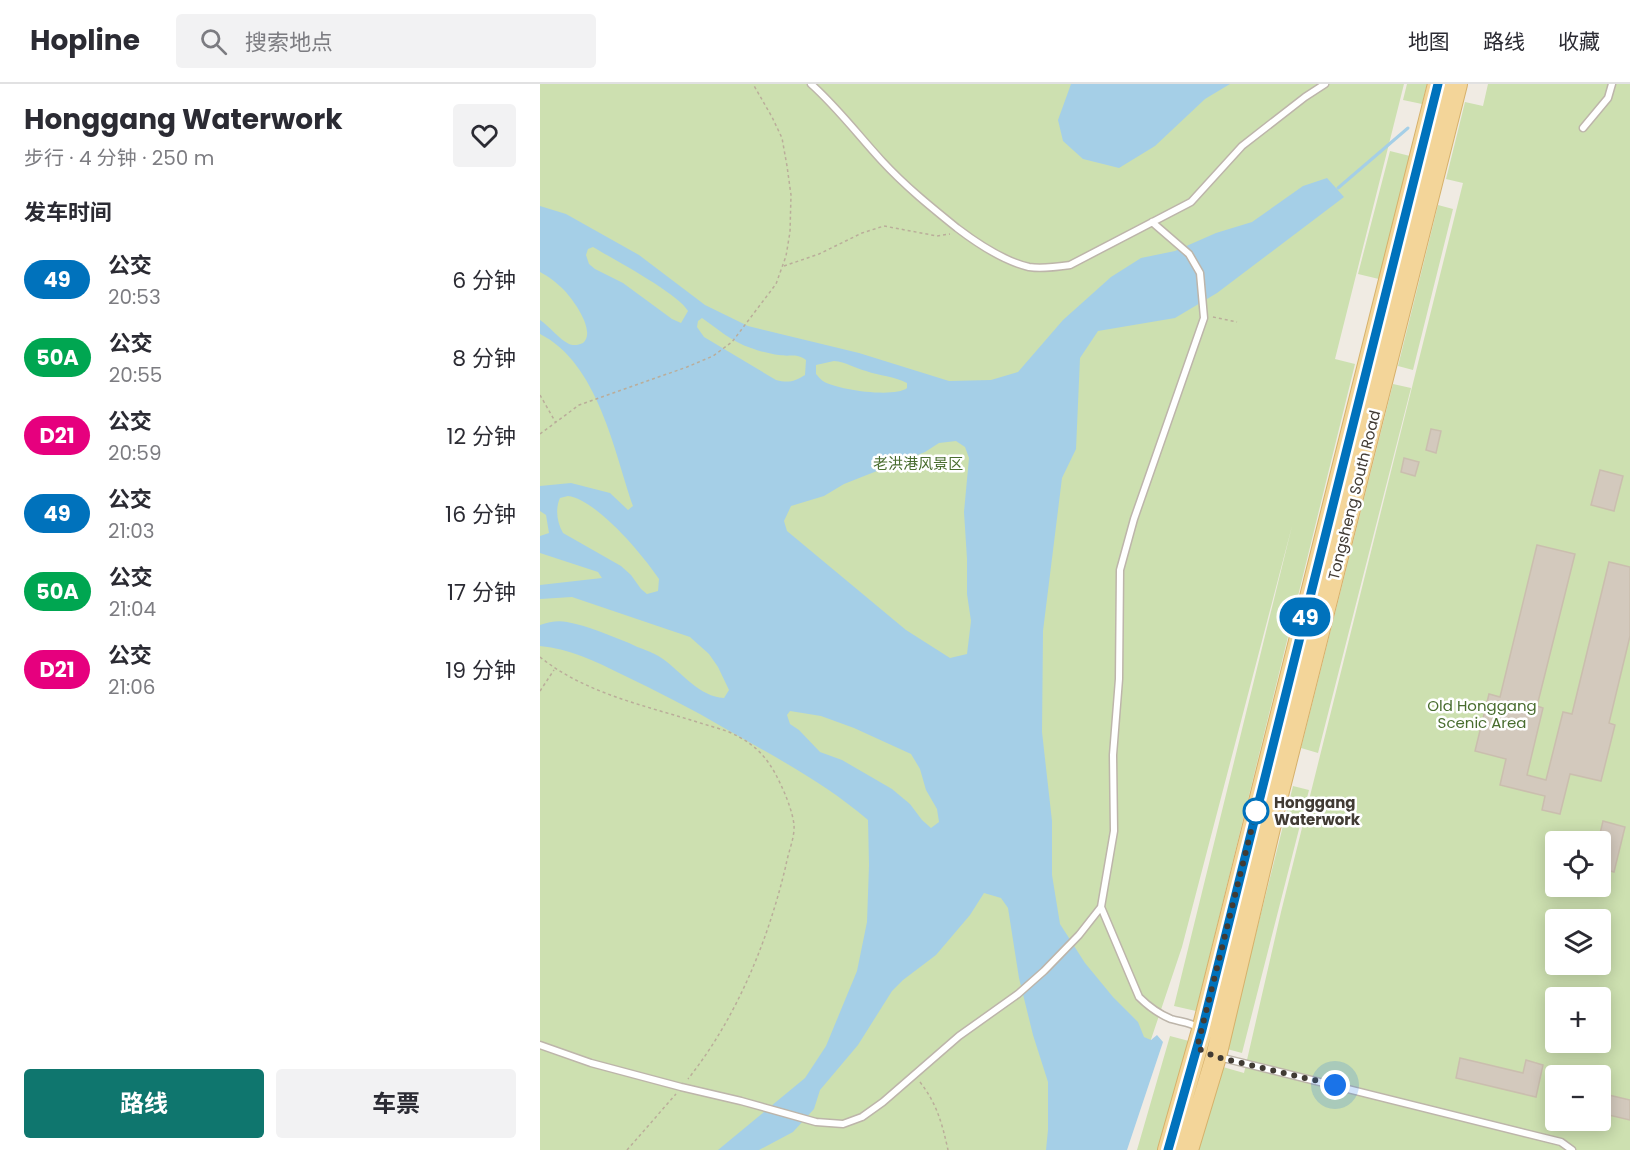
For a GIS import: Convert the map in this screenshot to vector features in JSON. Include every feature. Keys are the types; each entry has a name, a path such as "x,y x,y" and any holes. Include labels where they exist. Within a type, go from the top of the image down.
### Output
{"main road":[{"name":"Tongsheng South Road","path":"1168,1150 1199,1039 1438,84"},
{"name":"Tongsheng South Road","path":"1188,1150 1216,1057 1280,788 1457,84"}],"lane":[{"path":"811,84 829,100 883,161 922,200 963,233 999,256 1028,267 1048,268 1070,265 1191,202 1242,146 1325,84"},
{"path":"1583,128 1608,98 1612,84"},
{"path":"540,1046 591,1063 816,1122 843,1124 862,1117 883,1102 959,1036 1018,994 1079,935 1101,907 1114,831 1113,755 1119,679 1120,570 1134,519 1204,318 1200,273 1189,254 1152,222"},
{"path":"1101,907 1139,996 1149,1007 1170,1018 1192,1024 1199,1039 1216,1057 1561,1142 1572,1150"}],"path":[{"path":"540,434 579,405 713,356 732,342 776,284 783,266 790,232 791,195 788,166 782,138 753,84"},
{"path":"783,266 819,254 862,233 884,226 937,236 963,233"},
{"path":"1204,318 1215,317 1237,322"},
{"path":"540,395 556,423"},
{"path":"540,657 555,669 606,692 729,732 751,744 773,767 789,803 794,826 778,897 766,937 745,985 720,1029 681,1087 627,1150"},
{"path":"540,691 555,669"},
{"path":"914,1074 933,1099 942,1122 948,1150"}],"green space":[{"name":"老洪港风景区","path":"540,84 1404,84 1335,359 1355,364 1196,1011 1174,1006 1292,526 1182,947 1114,1150 540,1150"},
{"path":"1407,84 1427,84 1422,104 1403,100"},
{"name":"Old Honggang Scenic Area","path":"1488,84 1630,84 1630,1150 1197,1150 1223,1067 1244,1073 1281,912 1463,183 1446,179 1465,102 1483,106"},
{"path":"1390,151 1410,156 1379,279 1358,274"},
{"path":"1438,205 1453,209 1413,370 1398,366"},
{"path":"1393,384 1411,388 1318,753 1301,748"},
{"path":"1293,786 1309,790 1242,1053 1227,1049"},
{"path":"1170,1036 1189,1041 1158,1150 1137,1150"}],"water":[{"path":"1071,84 1230,84 1205,99 1155,146 1119,168 1083,159 1063,141 1058,120"},
{"path":"1327,178 1344,197 1217,293 1175,318 1098,331 1080,358 1076,449 1062,478 1043,631 1042,732 1052,821 1052,875 1060,924 1085,963 1113,997 1138,1022 1144,1037 1151,1040 1157,1035 1163,1042 1127,1150 1046,1150 1048,1082 1033,1035 1019,978 1008,908 1001,898 984,893 970,915 936,955 892,991 858,1045 820,1090 814,1109 793,1132 759,1150 718,1150 805,1078 826,1046 857,971 867,922 868,820 835,794 799,771 687,707 592,660 562,650 540,646 540,625 564,621 591,628 655,654 699,689 715,697 724,698 729,690 709,654 690,637 572,597 540,599 540,585 602,578 598,572 540,553 540,536 549,533 546,515 540,511 540,486 571,483 610,493 628,510 633,506 611,435 590,387 576,365 560,347 540,334 540,320 571,345 583,343 587,338 585,323 577,307 567,293 540,272 540,206 566,214 639,255 705,305 748,326 859,353 949,381 991,380 1018,372 1063,320 1111,277 1141,258 1175,251 1216,233 1252,222 1303,186","holes":["593,247 645,277 672,296 688,311 681,323 672,319 623,283 595,269 589,264 586,255 588,249","702,318 725,335 744,345 768,353 802,358 806,360 805,375 791,381 776,380 704,337 697,327 698,321","834,361 892,377 907,383 907,388 879,393 852,390 822,381 816,374 816,365","956,441 965,447 969,458 964,512 967,594 971,621 967,654 950,658 906,630 787,531 784,521 791,506 824,496 844,484 925,452 939,443","568,496 579,499 605,517 642,556 659,579 658,591 647,594 621,566 563,533 557,516 560,498","790,711 821,716 911,754 920,769 926,790 937,809 939,822 931,828 910,804 892,789 842,760 820,752 790,724 787,715"]}],"building":[{"path":"1431,429 1441,431 1436,453 1426,450"},
{"path":"1404,458 1419,462 1415,476 1401,472"},
{"path":"1600,470 1623,476 1614,511 1591,505"},
{"path":"1537,545 1575,554 1537,706 1543,708 1527,775 1546,780 1563,712 1572,714 1609,562 1630,567 1630,636 1609,723 1615,725 1601,781 1570,774 1560,814 1542,810 1545,796 1500,785 1506,759 1475,751 1489,694 1500,697"},
{"path":"1603,821 1625,827 1614,872 1611,871 1611,831 1601,831"},
{"path":"1460,1058 1523,1073 1526,1060 1543,1065 1536,1097 1456,1078"},
{"path":"1611,1096 1630,1100 1630,1120 1611,1116"}],"waterway":[{"path":"1338,188 1408,128"}],"bus line":[{"name":"49","path":"1168,1150 1202,1030 1438,84"}],"place":[{"name":"Honggang Waterwork","path":"1256,811"}],"route":[{"path":"1256,811 1197,1048 1216,1057 1335,1085"}]}
